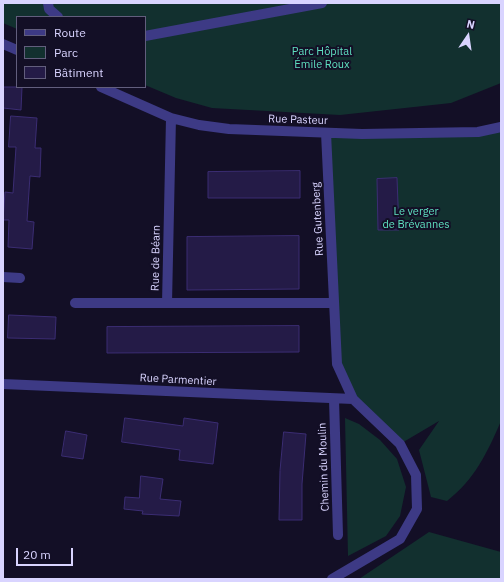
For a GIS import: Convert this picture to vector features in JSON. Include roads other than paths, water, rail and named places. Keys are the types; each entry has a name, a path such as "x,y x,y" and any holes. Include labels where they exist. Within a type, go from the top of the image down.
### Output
{"street":[{"path":"48,3 49,9 57,16"},
{"path":"146,36 322,3"},
{"path":"3,44 16,50"},
{"name":"Rue Pasteur","path":"103,88 171,118 199,125 229,129 326,133 478,132 501,127"},
{"name":"Rue de Béarn","path":"171,118 167,303 334,303"},
{"name":"Rue Gutenberg","path":"326,133 337,364 353,399"},
{"path":"3,277 20,278"},
{"path":"75,303 167,303"},
{"name":"Rue Parmentier","path":"3,384 353,399"},
{"name":"Chemin du Moulin","path":"334,399 338,535"},
{"path":"332,579 400,539 417,509 416,475 400,444 353,399"}],"park label":[{"name":"Parc Hôpital Émile Roux","path":"322,58"},
{"name":"Le verger de Brévannes","path":"416,218"}]}
